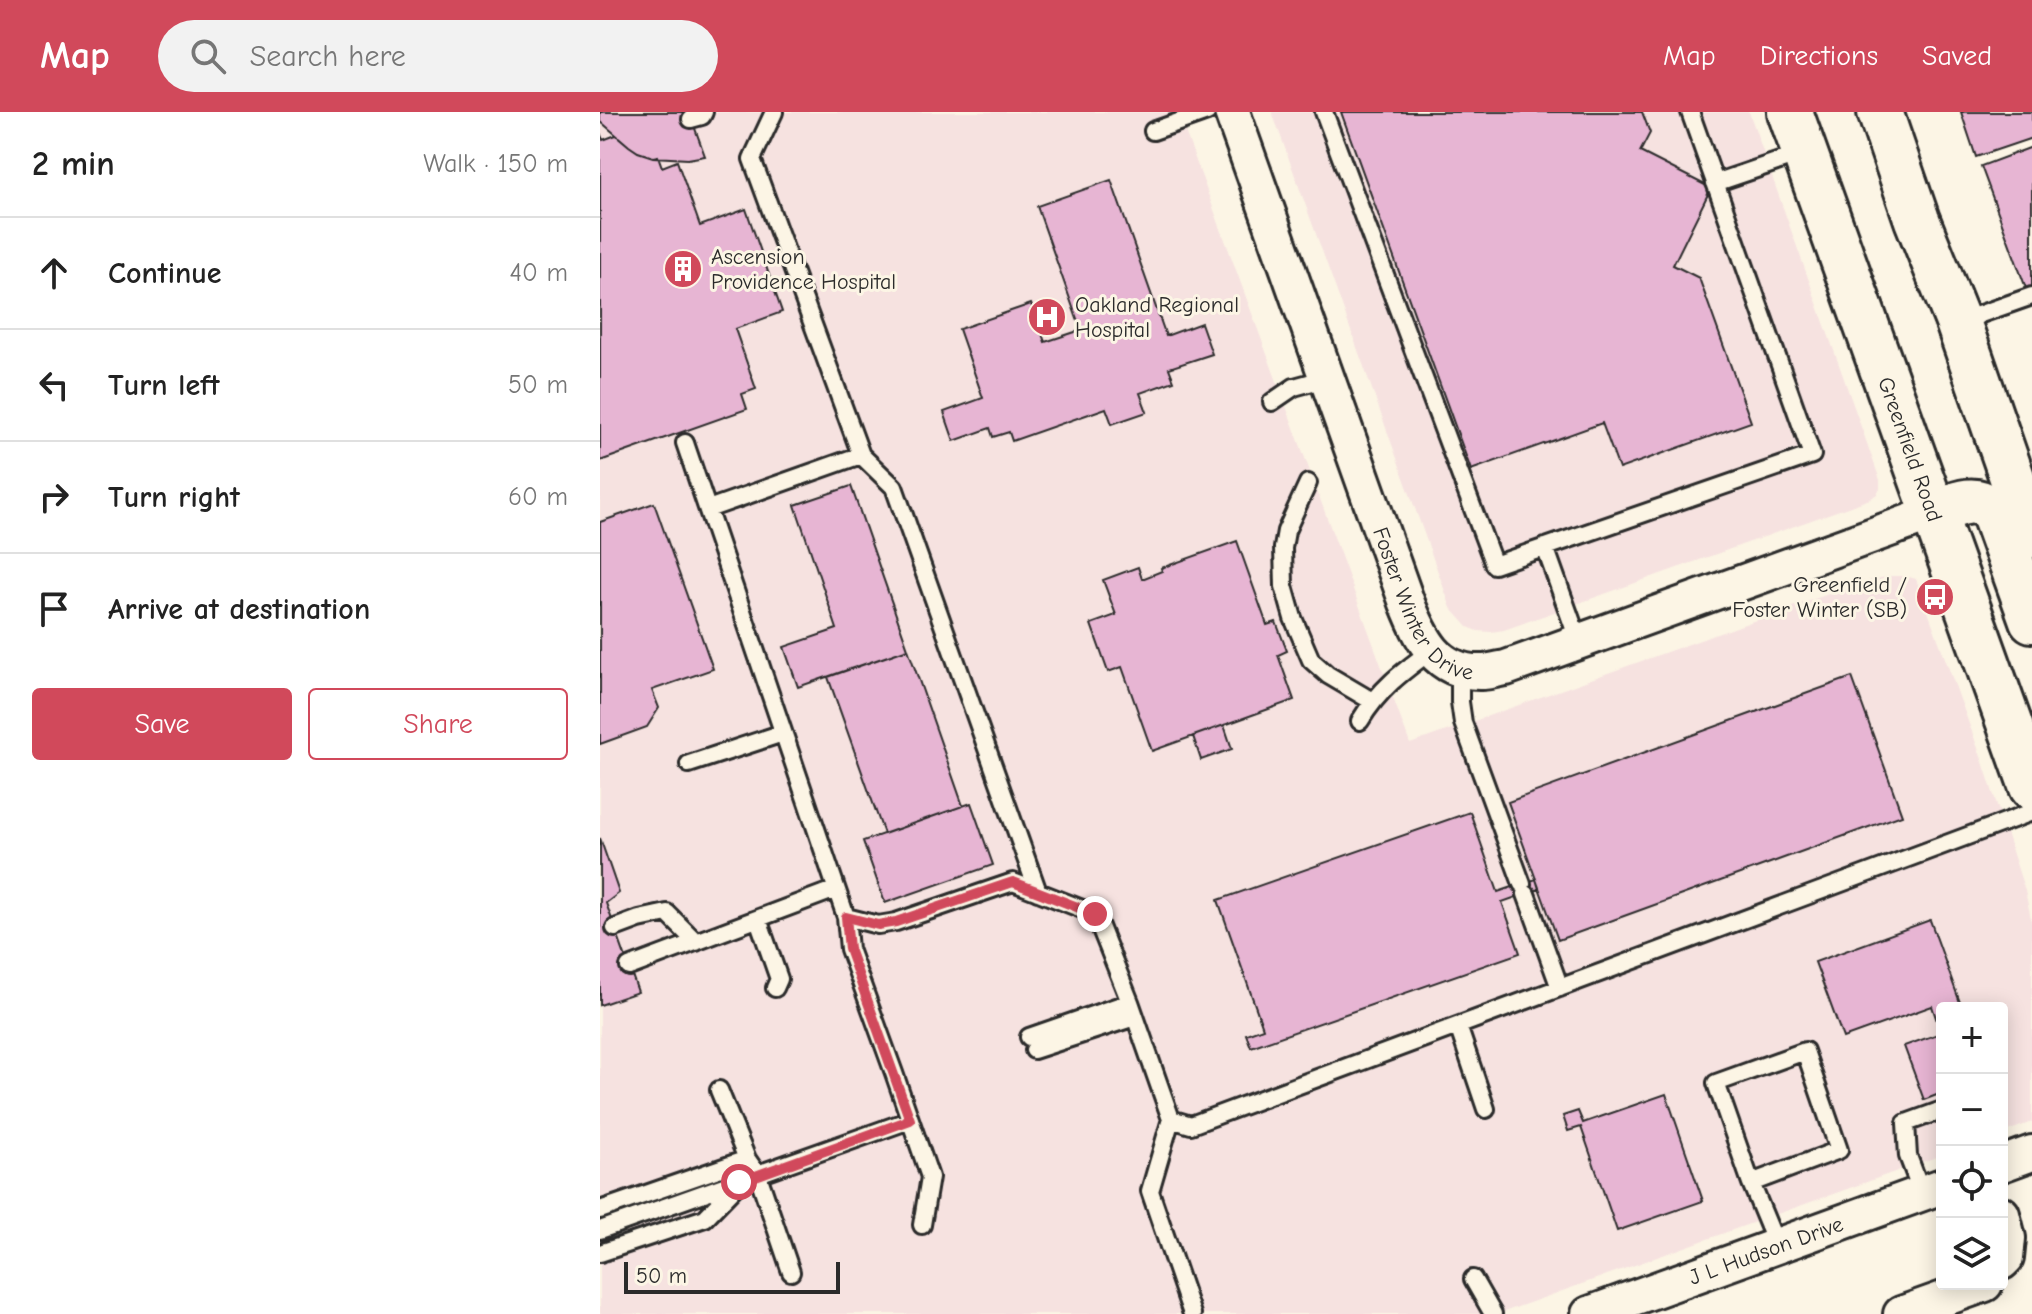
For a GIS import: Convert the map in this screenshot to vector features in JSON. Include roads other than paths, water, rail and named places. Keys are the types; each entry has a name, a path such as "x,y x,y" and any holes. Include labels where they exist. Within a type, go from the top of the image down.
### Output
{"main road":[{"name":"Greenfield Road","path":"1790,112 2032,787"},
{"path":"1880,112 2030,523"},
{"path":"1934,513 1962,502 1982,501 1992,509 2032,620"},
{"path":"1967,606 2007,633 2032,703"}],"street":[{"name":"Foster Winter Drive","path":"1232,112 1407,603 1424,641 1444,662 1460,669 1480,672 1506,668 1934,513"},
{"path":"2008,1162 2032,1153"},
{"name":"J L Hudson Drive","path":"1589,1314 1932,1189"},
{"path":"2008,1276 2032,1268"},
{"path":"1918,1311 1966,1290"}],"lane":[{"path":"774,112 752,159 861,455 894,487 1038,892"},
{"path":"1153,131 1207,112"},
{"path":"1324,112 1494,565 1812,455 1690,112"},
{"path":"1715,183 1804,153"},
{"path":"1958,322 2032,296"},
{"path":"1272,402 1294,387 1327,378"},
{"path":"685,443 846,917 849,949 930,1177 922,1225"},
{"path":"708,509 861,455"},
{"path":"1308,483 1286,531 1283,548 1284,586 1293,618 1311,660 1328,675 1372,701"},
{"path":"1545,547 1579,642"},
{"path":"1360,721 1372,701 1397,676 1432,650"},
{"path":"1460,669 1463,723 1560,988"},
{"path":"689,764 783,733"},
{"path":"1171,1119 1191,1125 2032,812"},
{"path":"846,917 878,925 896,922 1013,882 1095,914 1171,1119 1150,1191 1192,1314"},
{"path":"629,967 836,889"},
{"path":"615,928 667,913 696,942"},
{"path":"758,919 779,979 775,988"},
{"path":"1031,1044 1132,1009"},
{"path":"1458,1026 1486,1109"},
{"path":"1751,1183 1839,1150 1805,1051 1716,1083 1751,1183 1777,1246"},
{"path":"719,1090 747,1159 758,1175 791,1272"},
{"path":"1932,1189 1908,1156 1906,1123 1936,1112"},
{"path":"600,1230 910,1120"},
{"path":"600,1210 747,1159"},
{"path":"600,1253 705,1218 739,1182"},
{"path":"1473,1279 1493,1314"}],"place":[{"name":"Ascension Providence Hospital","path":"683,269"},
{"name":"Oakland Regional Hospital","path":"1047,317"},
{"name":"Greenfield / Foster Winter (SB)","path":"1935,597"}]}
